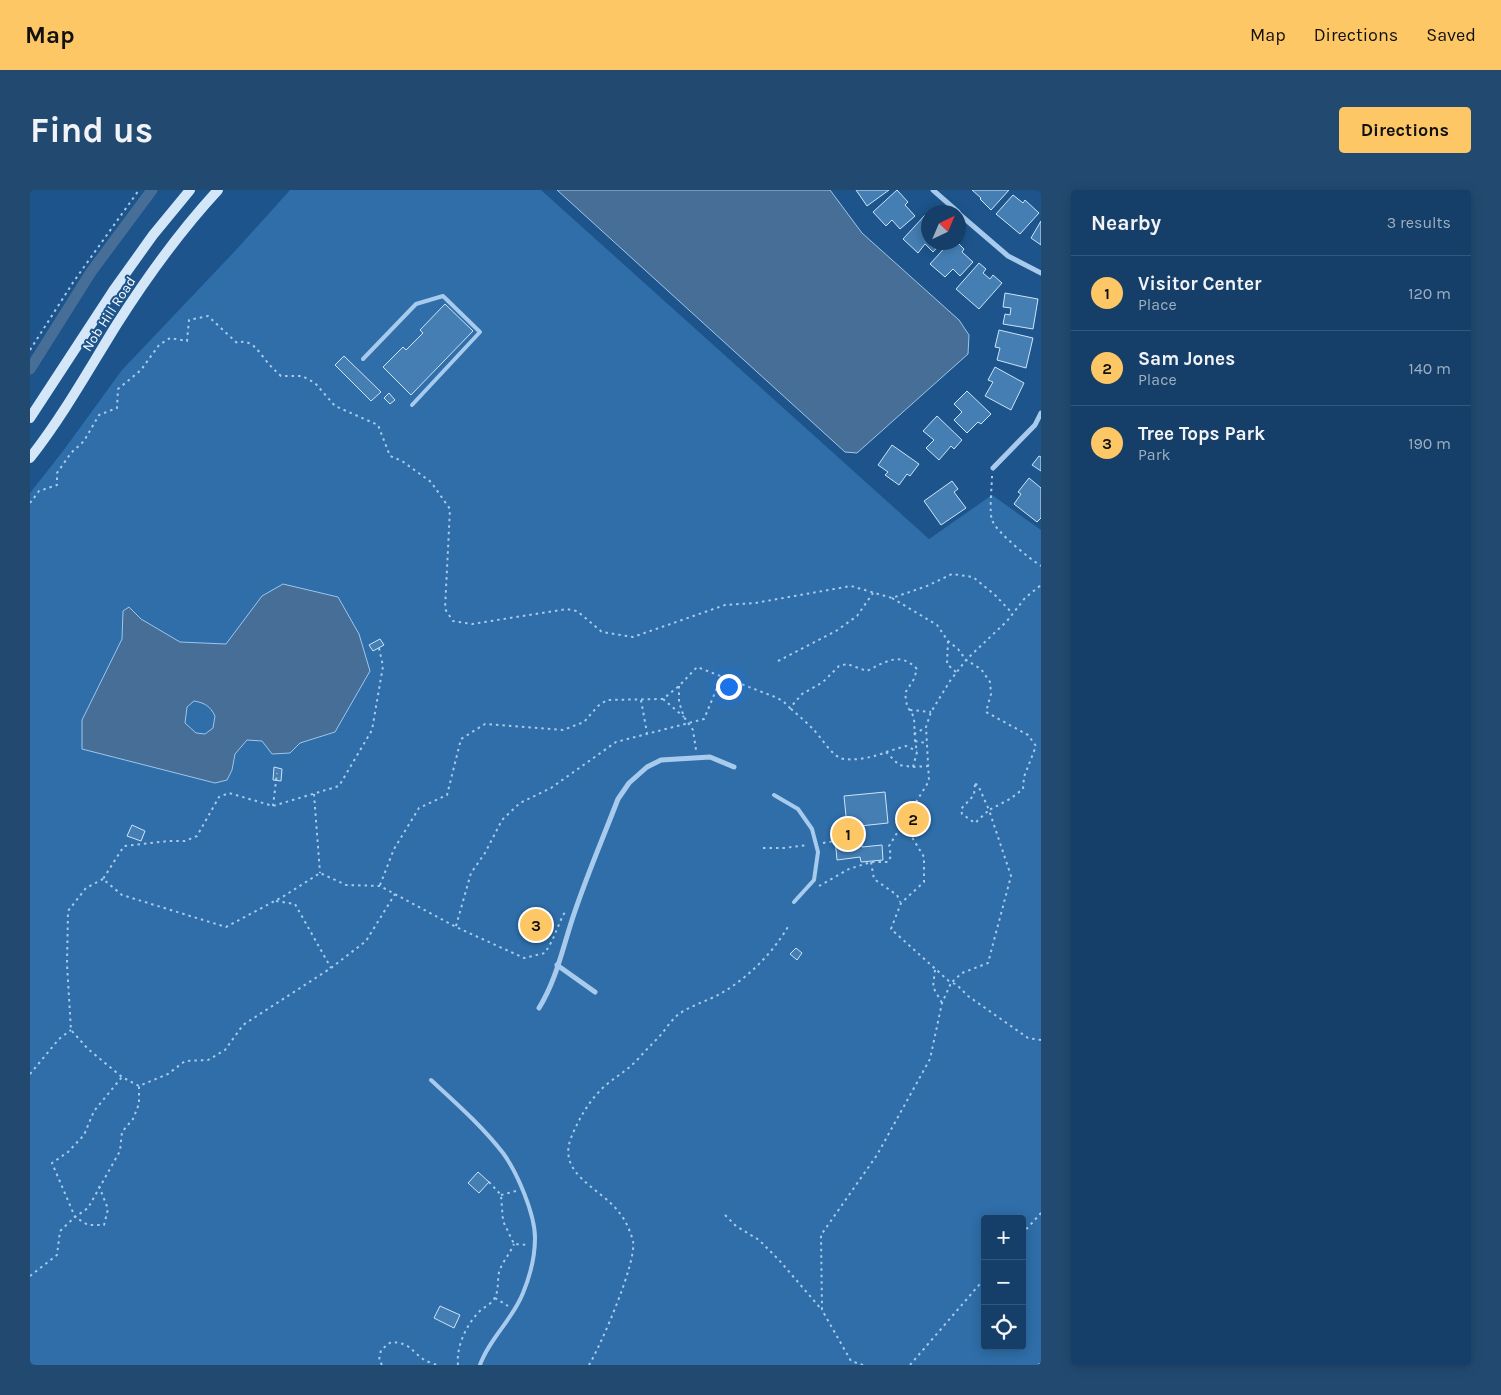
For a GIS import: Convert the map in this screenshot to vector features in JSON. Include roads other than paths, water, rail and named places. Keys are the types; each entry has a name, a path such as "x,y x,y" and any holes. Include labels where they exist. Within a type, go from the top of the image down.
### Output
{"main road":[{"name":"Nob Hill Road","path":"30,418 113,291 153,235 190,190"},
{"name":"Nob Hill Road","path":"30,458 58,419 118,323 170,249 202,207 218,190"}],"street":[{"path":"933,190 949,205"},
{"path":"966,220 1008,256 1041,273"},
{"path":"993,468 1035,425 1041,413"},
{"path":"540,1008 549,992 574,914 618,799 629,783 647,767 661,760 710,757 734,767"},
{"path":"558,965 595,992"}],"lane":[{"path":"363,359 416,304 444,296 480,332 412,406"},
{"path":"774,795 798,809 812,829 818,852 814,880 794,902"},
{"path":"431,1080 503,1154 518,1177 531,1215 535,1236 528,1280 515,1310 480,1365"}],"waterway":[{"path":"30,369 91,272 152,190"}],"place":[{"name":"Sam Jones","path":"913,819"},
{"name":"Visitor Center","path":"848,834"},
{"name":"Tree Tops Park","path":"536,925"}]}
